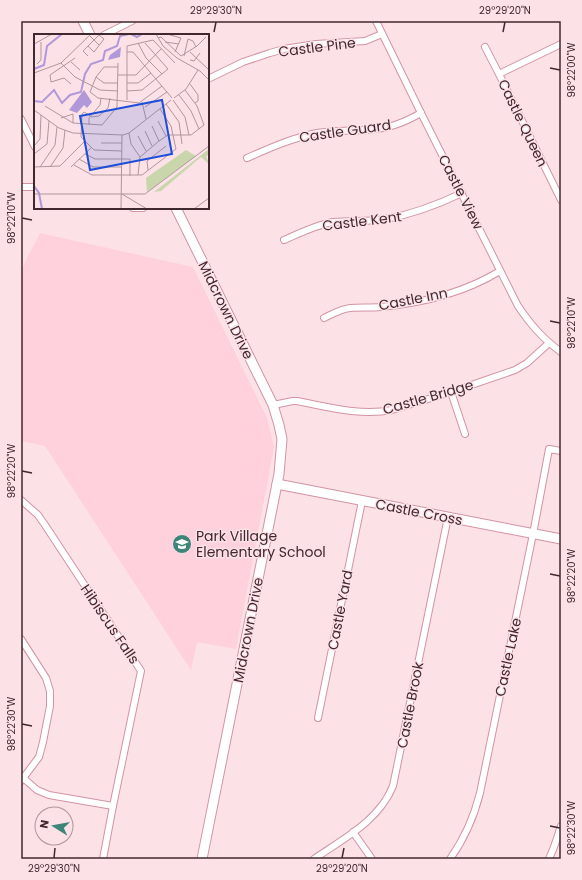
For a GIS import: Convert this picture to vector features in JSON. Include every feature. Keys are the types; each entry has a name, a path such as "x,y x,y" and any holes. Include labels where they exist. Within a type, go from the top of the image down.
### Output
{"street":[{"path":"83,21 90,34"},
{"path":"106,34 132,21"},
{"name":"Castle View","path":"376,21 518,306 526,319 537,332 561,352"},
{"name":"Castle Pine","path":"209,78 243,62 270,53 316,44 366,41 382,34"},
{"path":"499,74 561,44"},
{"name":"Castle Queen","path":"485,47 561,200"},
{"name":"Castle Guard","path":"247,158 293,139 317,133 388,127 411,119 421,113"},
{"path":"21,119 34,145"},
{"path":"21,187 34,187"},
{"name":"Castle Kent","path":"284,240 324,224 384,219 406,215 445,202 462,193"},
{"name":"Midcrown Drive","path":"176,209 273,405 282,439 280,474 202,859"},
{"name":"Castle Inn","path":"324,318 337,311 350,308 380,307 427,300 462,289 500,271"},
{"name":"Castle Bridge","path":"273,405 297,401 357,412 368,413 392,410 515,370 527,363 549,343"},
{"path":"451,392 465,434"},
{"name":"Castle Lake","path":"450,859 461,843 476,810 549,449 561,451"},
{"name":"Castle Cross","path":"277,484 561,539"},
{"name":"Hibiscus Falls","path":"21,500 38,515 141,671 103,859"},
{"name":"Castle Yard","path":"318,718 362,501"},
{"name":"Castle Brook","path":"314,859 369,820 379,810 392,786 448,517"},
{"path":"21,640 46,678 50,691 50,706 39,757 22,778 37,790 49,795 113,806"},
{"path":"549,859 561,826"},
{"path":"353,832 372,859"}],"shaded area":[{"name":"Park Village Elementary School","path":"40,233 193,267 267,418 274,447 236,649 197,642 191,670 45,446 21,441 21,270"}],"place":[{"name":"Park Village Elementary School","path":"182,544"}]}
